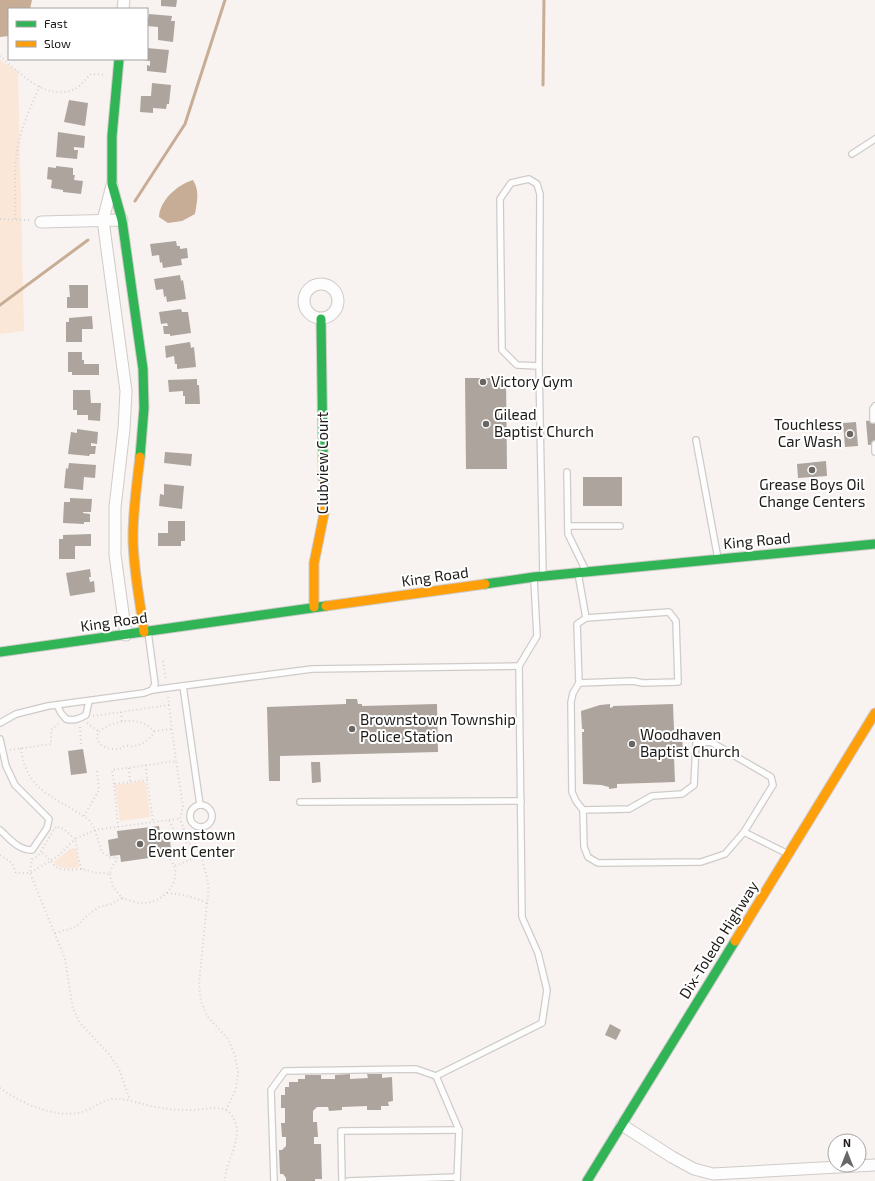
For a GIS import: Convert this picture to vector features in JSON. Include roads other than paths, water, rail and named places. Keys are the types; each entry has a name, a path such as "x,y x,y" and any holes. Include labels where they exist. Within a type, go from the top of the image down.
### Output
{"main road":[{"path":"118,60 112,141 112,184 122,220 145,390 133,527 134,556 146,632"},
{"name":"Clubview Court","path":"314,607 314,563 324,514 321,319"},
{"name":"King Road","path":"0,652 314,607 538,577 875,544"},
{"name":"Dix-Toledo Highway","path":"587,1181 875,713"}],"street":[{"path":"112,184 103,220 120,336 126,391 124,429 115,507 115,555 126,635"},
{"path":"36,221 122,220"},
{"path":"120,336 138,333"},
{"path":"124,429 142,431"},
{"path":"115,526 133,527"},
{"path":"622,1124 672,1157 694,1169 713,1174 875,1165"}],"lane":[{"path":"852,154 875,139"},
{"path":"274,1181 271,1090 285,1071 416,1070 436,1076 542,1024 547,990 538,953 522,916 520,801 519,666 537,636 538,577 540,194 537,184 529,179 511,183 500,200 502,350 516,365 539,366"},
{"path":"873,420 873,409 875,406"},
{"path":"696,440 718,559"},
{"path":"875,444 875,452"},
{"path":"567,472 568,534 582,572 586,618"},
{"path":"568,526 620,526"},
{"path":"579,684 633,681 642,683 678,682 676,621 669,612 586,618 578,624 579,684 573,693 571,702 572,792 576,801 583,810 584,847 588,857 598,863 701,862 725,854 744,832 773,785 771,777 711,742 696,743 694,785 682,794 652,796 629,809 583,810"},
{"path":"146,632 156,684 152,690"},
{"path":"0,723 16,714 57,705 144,693 152,690 312,669 519,666"},
{"path":"183,686 200,805"},
{"path":"57,705 66,719 72,720 86,715 89,701"},
{"path":"0,739 6,766 15,785 49,819 47,828 32,850 24,850 0,830"},
{"path":"300,802 520,801"},
{"path":"744,832 788,854"},
{"path":"348,1181 457,1179 459,1130 436,1076"},
{"path":"342,1181 341,1131 459,1130"}],"waterway":[{"path":"135,201 185,124 225,0"},
{"path":"543,85 544,0"},
{"path":"0,305 88,240"}],"place":[{"name":"Victory Gym","path":"483,382"},
{"name":"Gilead Baptist Church","path":"486,424"},
{"name":"Touchless Car Wash","path":"850,434"},
{"name":"Grease Boys Oil Change Centers","path":"812,470"},
{"name":"Brownstown Township Police Station","path":"352,729"},
{"name":"Woodhaven Baptist Church","path":"632,744"},
{"name":"Brownstown Event Center","path":"140,844"}]}
